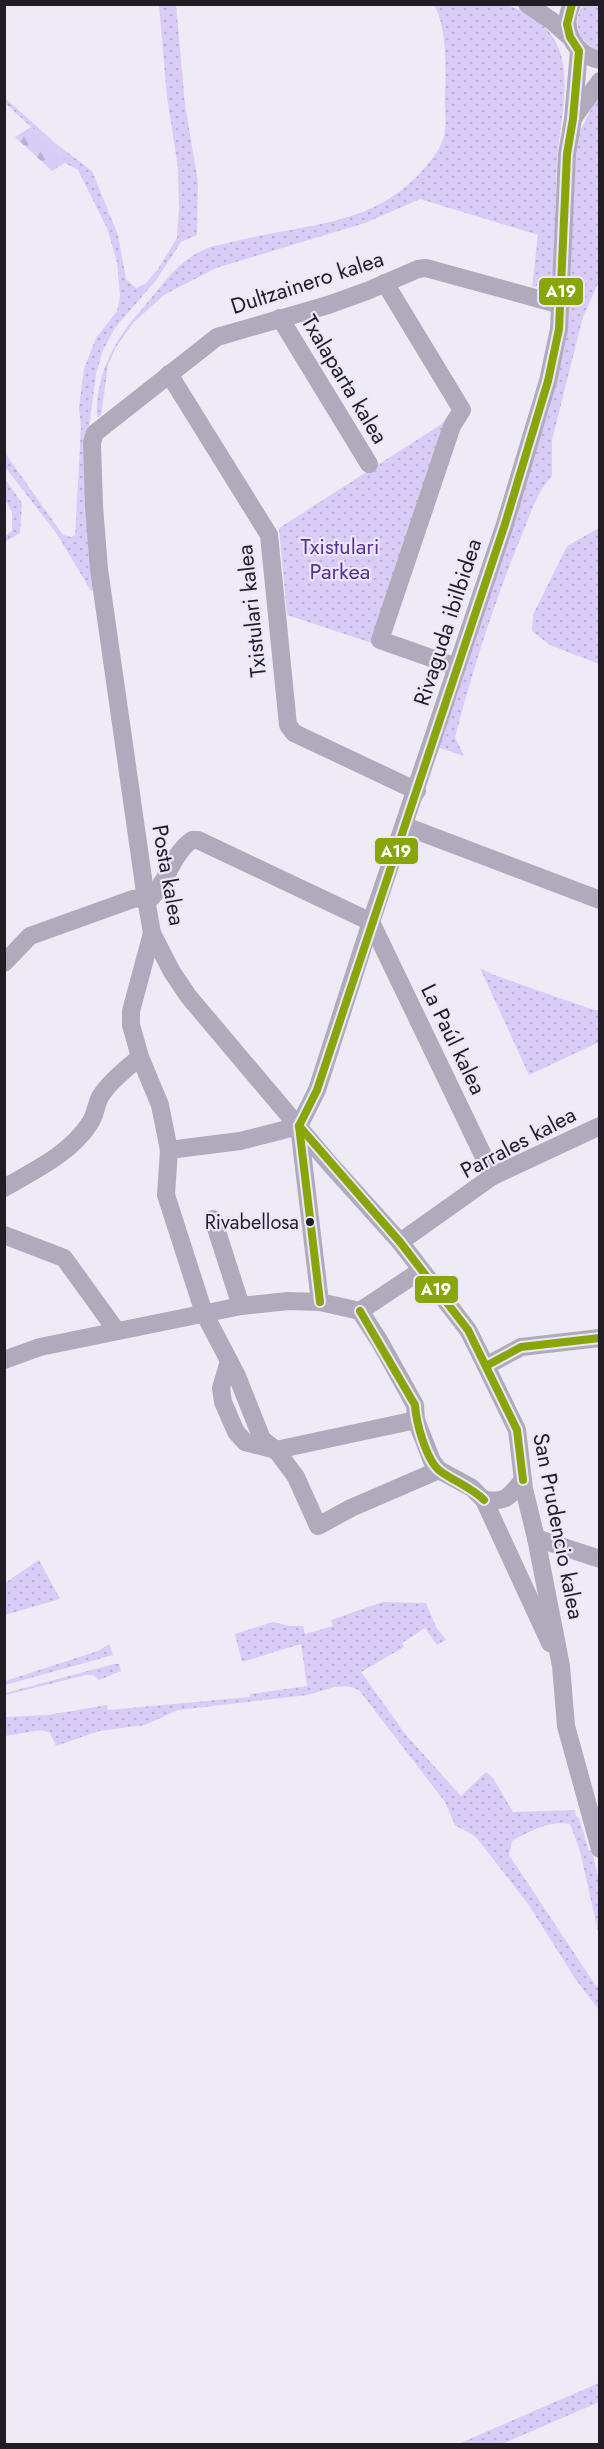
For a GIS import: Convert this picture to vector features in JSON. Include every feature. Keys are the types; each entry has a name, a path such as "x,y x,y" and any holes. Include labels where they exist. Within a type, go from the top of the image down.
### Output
{"street":[{"path":"527,4 552,21 591,58 600,60"},
{"name":"Rivaguda ibilbidea","path":"299,1126 317,1090 371,922 506,524 536,423 559,329 567,154 573,119 574,44 567,24 572,4"},
{"path":"573,119 600,81"},
{"name":"Dultzainero kalea","path":"95,433 217,337 328,304 418,268 426,268 561,305"},
{"path":"385,283 462,410 453,426 380,640 457,667"},
{"name":"Txalaparta kalea","path":"280,318 369,464"},
{"name":"Txistulari kalea","path":"169,374 269,535 288,725 294,733 417,791"},
{"name":"Posta kalea","path":"95,433 92,442 99,569 152,933 189,997 400,1242 420,1271"},
{"path":"405,826 600,900"},
{"path":"4,963 30,936 133,899 152,897 159,890 178,853 185,844 192,840 198,840 371,922"},
{"name":"La Paúl kalea","path":"371,922 493,1176"},
{"path":"152,933 131,1011 131,1025 140,1058 160,1105 169,1150 166,1195 204,1313 229,1361 262,1439 276,1450 296,1477 318,1526 351,1508 438,1470"},
{"path":"144,960 164,956"},
{"path":"4,1188 59,1156 70,1146 90,1123 101,1096 120,1074 140,1058"},
{"path":"169,1150 240,1141 299,1126 320,1302"},
{"name":"Parrales kalea","path":"400,1242 493,1176 600,1126"},
{"path":"213,1219 241,1306"},
{"path":"4,1235 64,1258 116,1330"},
{"path":"360,1311 420,1271"},
{"name":"San Prudencio kalea","path":"420,1271 468,1330 517,1430 523,1480 561,1666 566,1726 600,1849"},
{"path":"4,1360 40,1347 241,1306 288,1300 320,1302 360,1311 416,1405 416,1420 432,1461 438,1470 472,1488 484,1500 561,1666"},
{"path":"486,1366 521,1347 600,1338"},
{"path":"276,1450 416,1420"},
{"path":"484,1500 502,1501 523,1480"},
{"path":"536,1538 600,1559"}],"green space":[{"path":"159,5 176,5 185,104 198,182 197,235 181,242 157,279 115,328 103,350 96,374 87,442 98,589 91,591 57,534 5,467 5,453 63,535 71,537 75,535 81,428 79,407 84,369 96,338 117,311 120,296 117,262 107,228 78,170 65,163 62,155 5,103 4,97 54,142 92,171 118,235 126,279 136,288 145,284 158,269 177,238 179,209 178,168 167,97"},
{"path":"434,5 507,5 532,17 549,32 559,50 564,70 564,91 557,161 554,272 552,275 542,284 532,287 538,235 420,199 365,223 216,268 164,295 133,323 116,347 108,365 101,416 97,417 99,387 115,346 131,322 168,277 183,263 201,251 214,246 358,214 401,191 437,153 446,123 446,72 441,24"},
{"path":"583,5 599,5 599,51 592,48 579,32 577,19"},
{"path":"599,94 599,281 583,317 552,440 552,476 538,497 511,561 462,712 455,737 464,756 437,747 550,407 566,341 574,164 579,133"},
{"path":"31,127 62,155 65,163 52,171 15,137"},
{"name":"Txistulari Parkea","path":"445,422 372,643 287,615 279,528"},
{"path":"5,479 22,503 20,533 5,542 5,536 12,531 12,512 5,500"},
{"path":"599,528 599,664 550,645 532,631 533,615 567,546"},
{"path":"480,968 494,975 599,1010 599,1042 529,1075"},
{"path":"39,1560 60,1599 5,1615 5,1583"},
{"path":"382,1602 426,1603 436,1627 446,1640 437,1645 425,1628 402,1643 404,1647 361,1672 406,1735 461,1796 486,1772 493,1778 513,1812 575,1810 589,1851 592,1851 599,1881 599,1936 580,1851 570,1824 540,1827 512,1841 509,1855 596,1986 599,1986 599,2010 576,1980 528,1904 476,1837 455,1825 445,1802 359,1690 348,1686 334,1687 308,1695 178,1710 145,1725 99,1731 56,1746 50,1733 41,1730 5,1736 5,1717 48,1715 107,1705 108,1710 250,1697 250,1694 307,1686 301,1644 242,1662 235,1634 273,1622 289,1626 303,1626 305,1634 333,1626 331,1620"},
{"path":"109,1644 113,1655 5,1685 5,1681 98,1651"},
{"path":"119,1664 121,1671 99,1680 93,1675 86,1675 5,1695 5,1693"},
{"path":"599,2383 599,2402 502,2444 458,2444"}],"transit line":[{"name":"A19","path":"299,1126 317,1090 505,524 548,381 559,329 567,154 573,119 579,51 570,37 567,24 572,4"},
{"name":"A19","path":"299,1126 400,1242 468,1330 517,1430 523,1480"},
{"name":"A19","path":"299,1126 320,1302"},
{"name":"A19","path":"360,1311 415,1405 423,1440 435,1466 484,1500"},
{"name":"A19","path":"486,1366 521,1347 600,1338"}],"place":[{"name":"Rivabellosa","path":"310,1222"}]}
